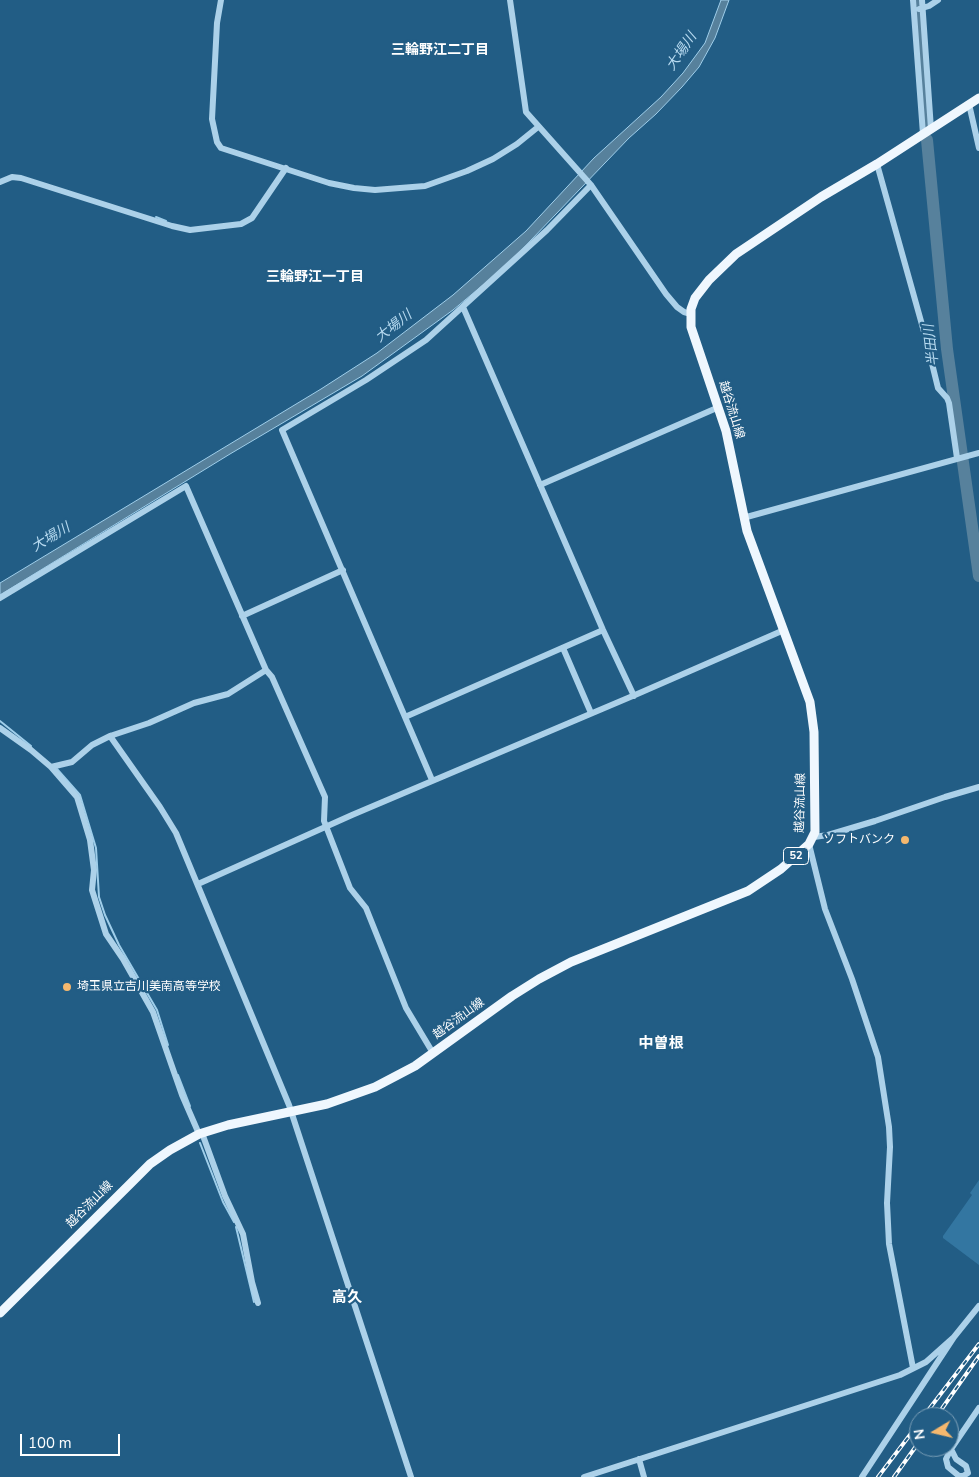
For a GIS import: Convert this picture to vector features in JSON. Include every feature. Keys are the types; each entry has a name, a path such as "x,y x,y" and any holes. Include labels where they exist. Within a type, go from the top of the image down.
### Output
{"main road":[{"path":"690,314 693,303 701,289 728,260 821,196 877,164 979,98"},
{"name":"越谷流山線","path":"0,1313 150,1164 170,1150 200,1134 234,1123 327,1104 375,1087 415,1066 512,996 539,979 570,962 748,891 782,869 812,841 812,712 807,691 743,518 729,445 719,407 694,336 690,314"}],"street":[{"path":"221,0 217,23 212,119 221,148 328,183 375,190 425,186 467,171 493,159 517,144 538,127"},
{"path":"510,0 526,112 590,184 666,294 677,307 690,314"},
{"path":"913,0 918,9 927,132"},
{"path":"918,9 922,0"},
{"path":"918,9 938,0"},
{"path":"969,104 979,148"},
{"path":"877,164 938,388 949,403 960,458"},
{"path":"0,182 12,177 21,178 190,230 241,224 252,218 286,168"},
{"path":"432,780 282,430 366,380 426,340 547,230 590,184"},
{"path":"463,307 634,696"},
{"path":"540,485 719,407"},
{"path":"743,518 979,453"},
{"path":"0,598 186,486 266,670 272,676 325,797 324,821 350,888 366,908 406,1008 433,1053"},
{"path":"242,616 343,570"},
{"path":"404,717 604,630"},
{"path":"198,884 432,780 634,696 784,630"},
{"path":"563,648 591,714"},
{"path":"51,767 72,762 92,745 110,736 149,723 194,703 228,694 266,670"},
{"path":"0,728 51,767 77,797 90,840 94,870 92,890 106,934 123,959 153,1012 182,1095 200,1134 224,1196 243,1234 258,1303"},
{"path":"110,736 176,833 291,1112 411,1477"},
{"path":"914,1368 889,1244 887,1203 889,1134 878,1057 852,979 825,910 812,841 979,788"},
{"path":"862,1477 954,1337 979,1306"},
{"path":"584,1477 900,1374 926,1362 954,1337"},
{"path":"959,1437 979,1408"},
{"path":"639,1459 644,1477"}],"shaded area":[{"path":"721,0 729,0 715,38 699,67 682,87 629,138 507,265 453,310 362,376 230,454 0,595 0,583 321,389 377,353 453,295 526,231 594,158 661,97 683,73 705,43"},
{"path":"979,1180 979,1265 943,1238 943,1236 972,1195 970,1193"}],"waterway":[{"name":"半田川","path":"918,0 926,124"},
{"name":"半田川","path":"927,140 947,349 979,576"},
{"path":"156,217 166,221"},
{"path":"0,721 31,746"},
{"path":"57,769 80,795 96,848 99,897 105,915 119,945 157,1010 168,1045"},
{"path":"178,1075 190,1106"},
{"path":"200,1143 223,1202 234,1222"},
{"path":"236,1227 254,1302"}],"railway":[{"path":"931,1407 979,1344"},
{"path":"943,1407 979,1356"},
{"path":"878,1477 909,1436"},
{"path":"894,1477 909,1456"}],"place":[{"name":"ソフトバンク","path":"905,840"},
{"name":"埼玉県立吉川美南高等学校","path":"67,987"}],"district":[{"name":"三輪野江二丁目","path":"440,51"},
{"name":"三輪野江一丁目","path":"315,278"},
{"name":"中曽根","path":"661,1044"},
{"name":"高久","path":"347,1298"}],"water label":[{"name":"大場川","path":"682,52"},
{"name":"大場川","path":"394,327"},
{"name":"大場川","path":"51,538"}]}
